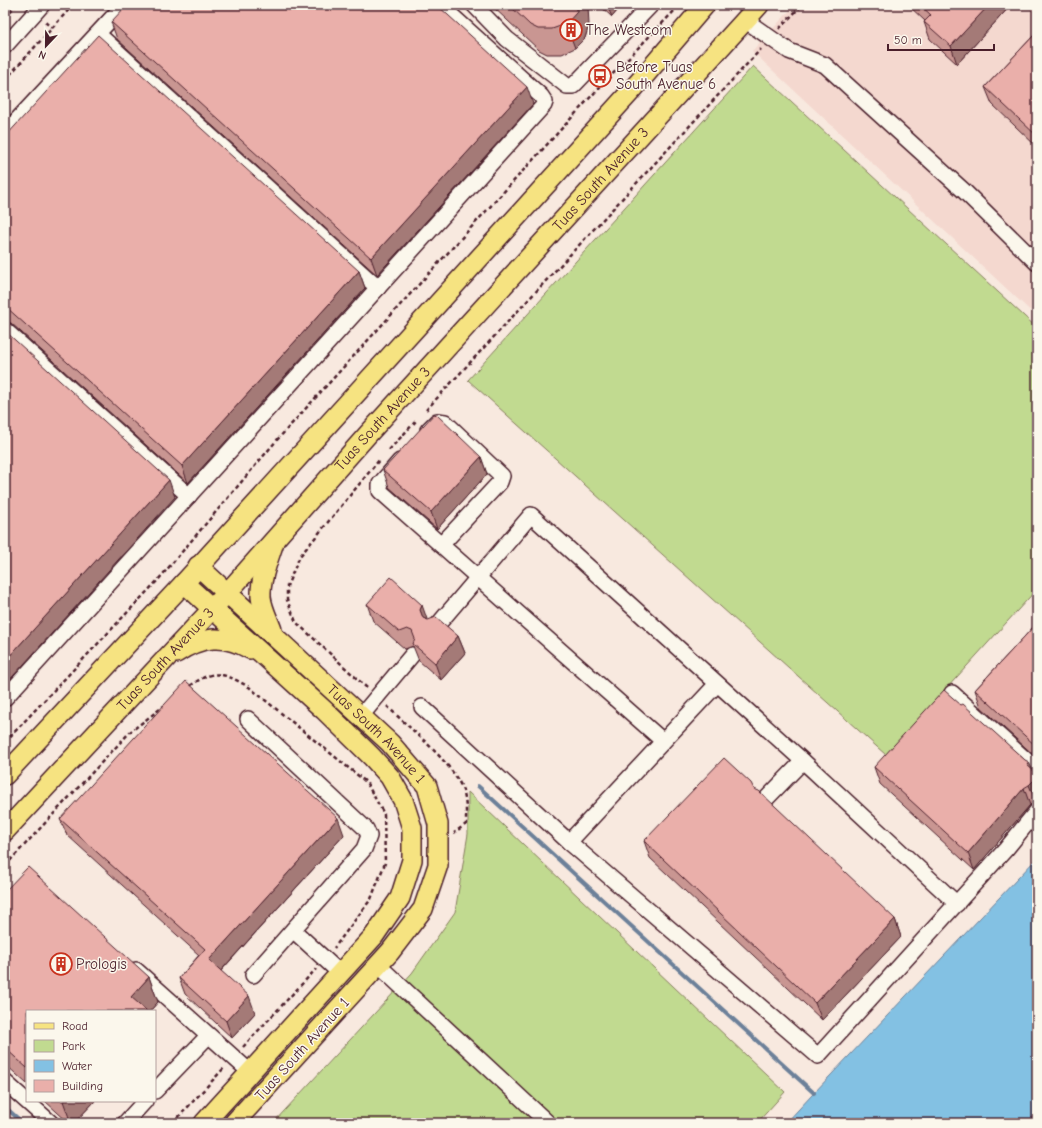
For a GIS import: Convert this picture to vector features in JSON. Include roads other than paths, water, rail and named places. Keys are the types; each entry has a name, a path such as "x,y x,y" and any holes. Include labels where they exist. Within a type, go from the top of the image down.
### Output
{"main road":[{"path":"5,775 184,584 198,566 633,89 705,5"},
{"name":"Tuas South Avenue 3","path":"5,831 228,592 276,536 759,5"},
{"path":"274,635 264,609 261,596 262,583 276,536"},
{"name":"Tuas South Avenue 1","path":"198,566 228,592 390,743 427,786 438,824 438,864 423,908 378,965 234,1123"},
{"name":"Tuas South Avenue 1","path":"184,584 213,608 372,757 390,777 403,800 412,828 412,860 400,898 374,936 204,1123"},
{"path":"161,663 183,648 211,638 235,641 268,660"}],"street":[{"path":"5,46 42,5"},
{"path":"6,130 124,5"},
{"path":"5,698 542,108 545,102 440,5"},
{"path":"474,5 507,39 566,86 573,86 651,5"},
{"path":"745,20 789,51 825,65 964,190 1037,264"},
{"path":"98,34 378,288"},
{"path":"5,330 189,496"},
{"path":"418,440 434,422 445,422 502,476 500,482 441,545"},
{"path":"408,452 380,484 380,491 441,545 479,576 663,741"},
{"path":"436,628 531,515 716,684 803,761 957,904"},
{"path":"361,716 412,655"},
{"path":"569,842 716,684"},
{"path":"952,693 1037,770"},
{"path":"422,707 569,842 818,1056 957,904 1037,812"},
{"path":"248,718 366,829 369,836 364,849 253,975"},
{"path":"766,799 803,761"},
{"path":"293,930 340,973"},
{"path":"128,962 208,1036 250,1072"},
{"path":"378,965 548,1123"},
{"path":"156,1090 208,1036"},
{"path":"5,1082 26,1101"},
{"path":"27,1102 51,1123"},
{"path":"125,1123 144,1102"}],"water":[{"path":"1037,858 1037,1123 786,1123 812,1095"}],"waterway":[{"path":"478,786 814,1093"},
{"path":"5,1107 23,1123"}],"place":[{"name":"The Westcom","path":"571,30"},
{"name":"Before Tuas South Avenue 6","path":"600,76"},
{"name":"Prologis","path":"61,964"}]}
